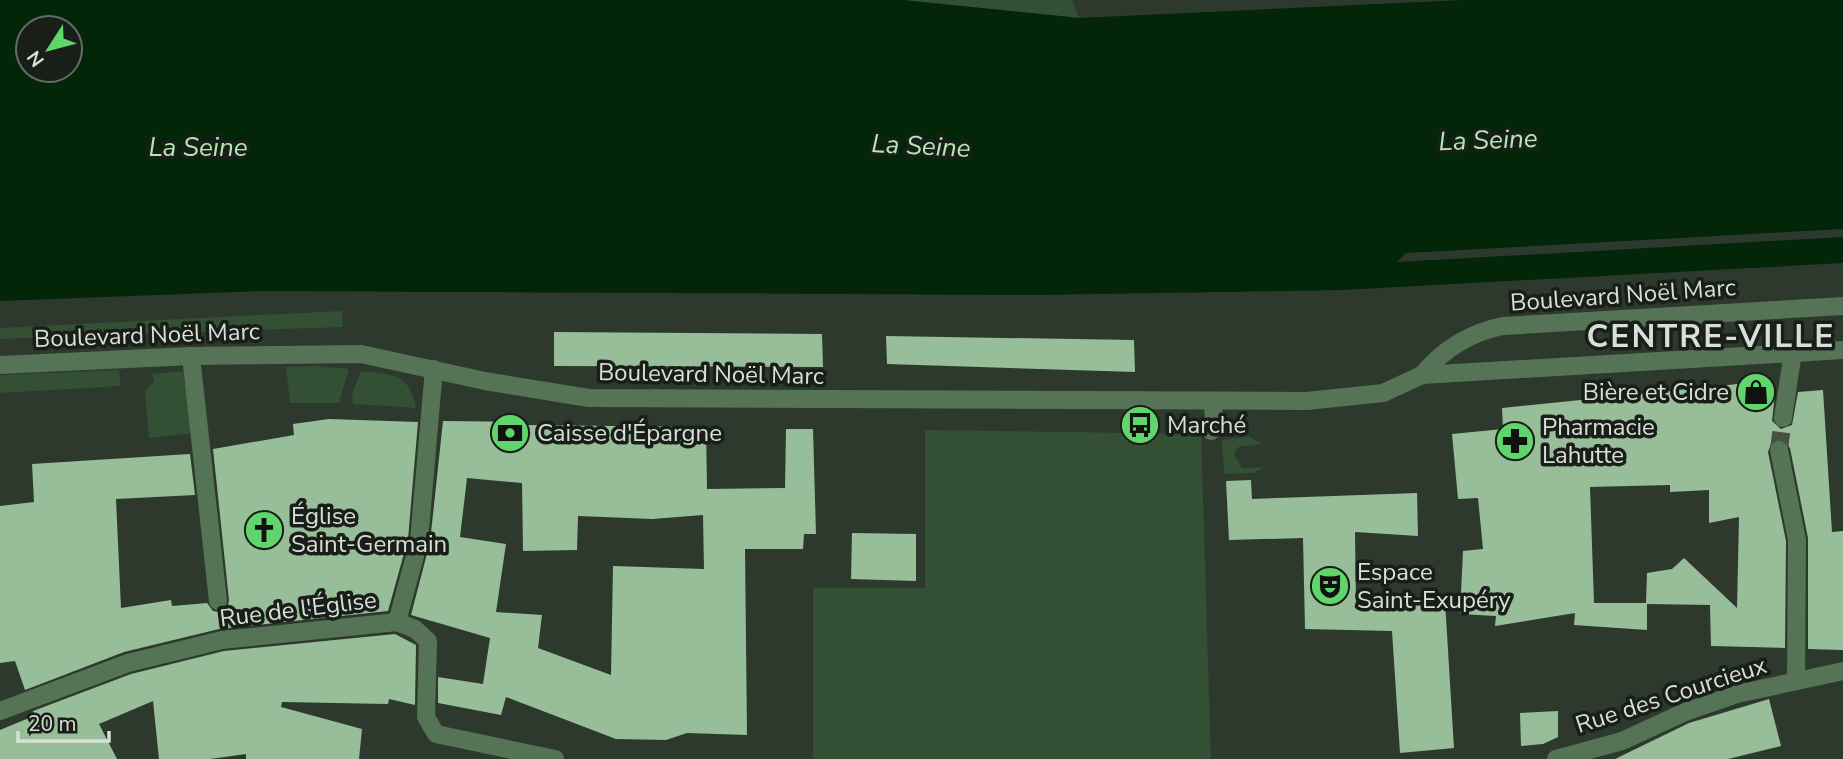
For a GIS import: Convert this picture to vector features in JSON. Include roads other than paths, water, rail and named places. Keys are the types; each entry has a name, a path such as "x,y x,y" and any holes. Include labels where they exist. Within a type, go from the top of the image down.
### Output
{"street":[{"name":"Boulevard Noël Marc","path":"1422,375 1436,357 1457,344 1483,331 1503,326 1843,306"},
{"name":"Boulevard Noël Marc","path":"0,365 191,356 361,354 509,386 589,398 1213,402 1359,397 1383,393 1422,375 1843,350"},
{"path":"1783,418 1793,352"},
{"path":"191,356 218,601"},
{"name":"Rue de l'Église","path":"0,711 128,663 222,640 397,622 419,541 434,369"},
{"path":"1210,432 1210,425 1214,426 1213,402"},
{"path":"1779,450 1797,540 1796,681"},
{"path":"397,622 415,629 428,641 425,706 431,728 443,736 555,759"},
{"name":"Rue des Courcieux","path":"1556,759 1622,741 1685,712 1737,694 1843,671"}],"water":[{"name":"La Seine","path":"0,0 903,0 1079,18 1464,0 1843,0 1843,263 1343,290 1032,295 265,291 0,301"}],"tunnel":[{"path":"1779,450 1783,418"}],"place":[{"name":"Bière et Cidre","path":"1756,392"},
{"name":"Marché","path":"1140,425"},
{"name":"Caisse d'Épargne","path":"510,433"},
{"name":"Pharmacie Lahutte","path":"1515,441"},
{"name":"Église Saint-Germain","path":"264,530"},
{"name":"Espace Saint-Exupéry","path":"1330,586"}],"district":[{"name":"CENTRE-VILLE","path":"1711,336"}]}
